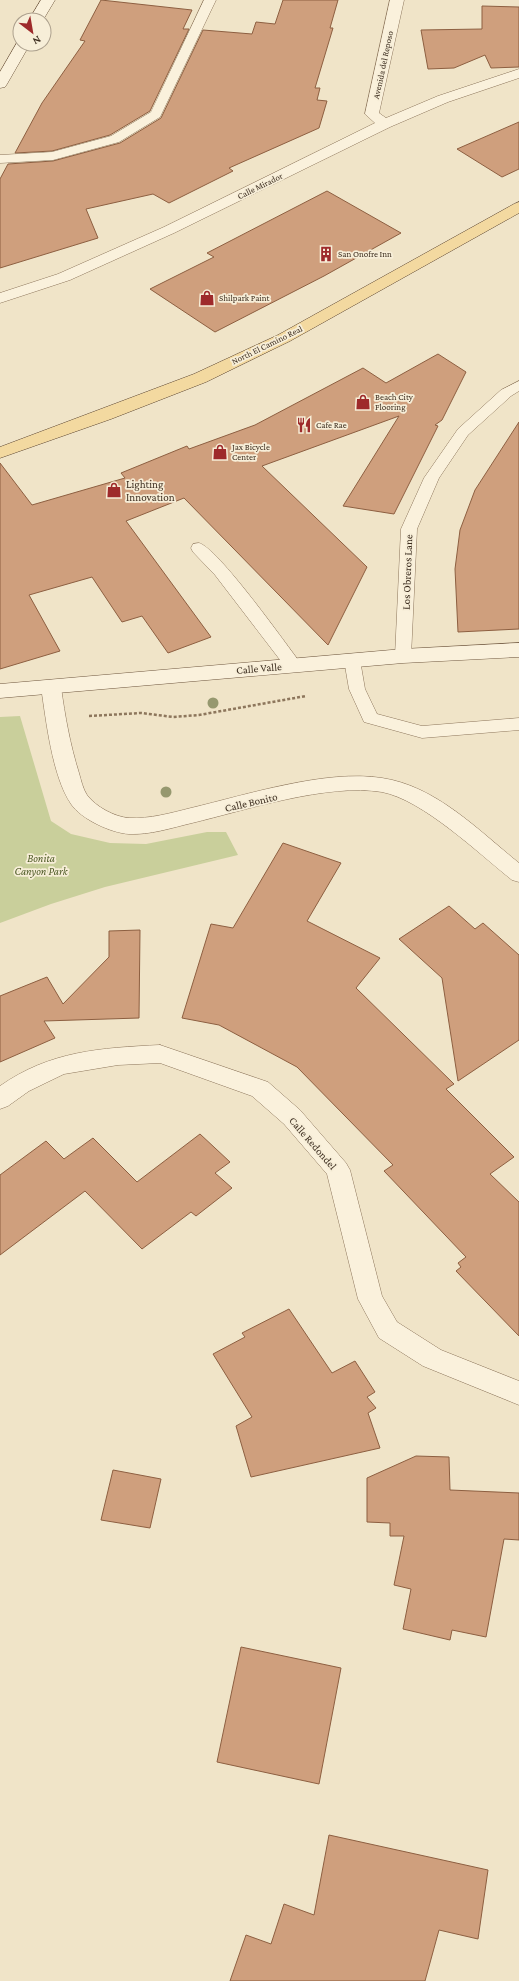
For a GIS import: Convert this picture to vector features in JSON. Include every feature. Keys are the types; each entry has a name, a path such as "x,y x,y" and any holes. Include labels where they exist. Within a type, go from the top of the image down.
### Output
{"main road":[{"name":"North El Camino Real","path":"0,453 113,412 200,378 249,355 284,338 519,208"}],"street":[{"path":"41,12 48,0"},
{"name":"Avenida del Reposo","path":"385,124 372,114 397,0"},
{"path":"0,84 18,52"},
{"name":"Calle Mirador","path":"0,298 64,277 169,230 385,124 443,99 519,73"},
{"name":"Calle Valle","path":"0,692 352,660 519,650"},
{"name":"Calle Bonito","path":"51,687 54,717 59,740 79,800 91,811 106,820 128,826 155,824 308,788 358,783 382,785 405,791 432,805 519,874"},
{"name":"Calle Redondel","path":"0,1099 21,1084 61,1065 118,1056 160,1054 260,1089 292,1117 338,1170 370,1299 388,1330 432,1358 519,1394"}],"lane":[{"path":"0,159 53,156 115,139 156,114 210,0"},
{"name":"Los Obreros Lane","path":"403,656 409,529 432,478 463,432 506,393 519,386"},
{"path":"199,548 221,571 293,665"},
{"path":"352,660 357,685 370,718 422,732 519,724"}],"path":[{"path":"54,717 141,713 173,717 199,715 304,696 332,688 357,685"}],"green space":[{"name":"Bonita Canyon Park","path":"20,716 51,821 71,834 110,843 146,844 207,832 226,832 238,855 105,887 51,904 0,923 0,717"}],"building":[{"path":"101,0 192,10 183,29 189,29 150,111 110,135 52,151 15,153 42,103 85,41 80,40"},
{"path":"283,0 338,0 330,28 333,28 315,88 320,88 317,100 327,101 319,128 229,168 233,171 169,203 153,194 86,209 98,238 0,268 0,179 8,164 53,161 120,143 161,118 203,30 252,34 256,22 275,24"},
{"path":"482,6 519,7 519,67 491,68 485,55 454,68 428,69 421,30 482,29"},
{"path":"519,122 519,169 502,177 457,149"},
{"path":"327,191 401,233 324,276 215,332 150,289 214,257 207,253"},
{"path":"438,354 466,372 442,420 435,425 438,426 394,514 343,506 399,416 262,466 367,567 328,645 184,498 126,521 211,637 168,653 142,616 122,622 92,577 29,595 60,651 0,669 0,463 32,505 125,478 121,473 187,446 189,449 255,425 363,368 386,383"},
{"path":"519,422 519,629 458,632 455,569 460,530 475,490"},
{"path":"283,843 341,863 307,921 380,958 356,988 454,1084 446,1089 514,1157 490,1174 519,1202 519,1336 456,1271 461,1267 458,1263 466,1257 384,1171 393,1165 297,1067 219,1025 182,1018 211,924 233,928"},
{"path":"449,906 475,929 483,923 519,955 519,1040 458,1081 442,978 399,939"},
{"path":"140,930 139,1018 44,1021 55,1038 0,1062 0,996 47,977 63,1004 109,957 109,931"},
{"path":"200,1134 230,1162 215,1173 232,1188 196,1216 191,1212 142,1249 85,1191 0,1255 0,1175 46,1141 64,1159 93,1138 137,1182"},
{"path":"289,1309 332,1373 355,1361 375,1392 367,1397 376,1408 368,1413 380,1448 251,1477 236,1426 252,1417 213,1354 245,1337 242,1333"},
{"path":"416,1456 449,1457 450,1490 519,1493 519,1540 504,1539 486,1637 452,1630 450,1640 403,1629 411,1589 394,1585 404,1536 390,1536 390,1523 367,1522 367,1478"},
{"path":"113,1470 161,1479 150,1528 101,1520"},
{"path":"241,1647 341,1668 319,1784 217,1762"},
{"path":"329,1835 488,1870 478,1939 439,1930 425,1981 230,1981 246,1935 271,1944 284,1904 314,1915"}],"place":[{"name":"San Onofre Inn","path":"326,254"},
{"name":"Shilpark Paint","path":"207,298"},
{"name":"Beach City Flooring","path":"363,402"},
{"name":"Cafe Rae","path":"304,425"},
{"name":"Jax Bicycle Center","path":"220,452"},
{"name":"Lighting Innovation","path":"114,490"}]}
